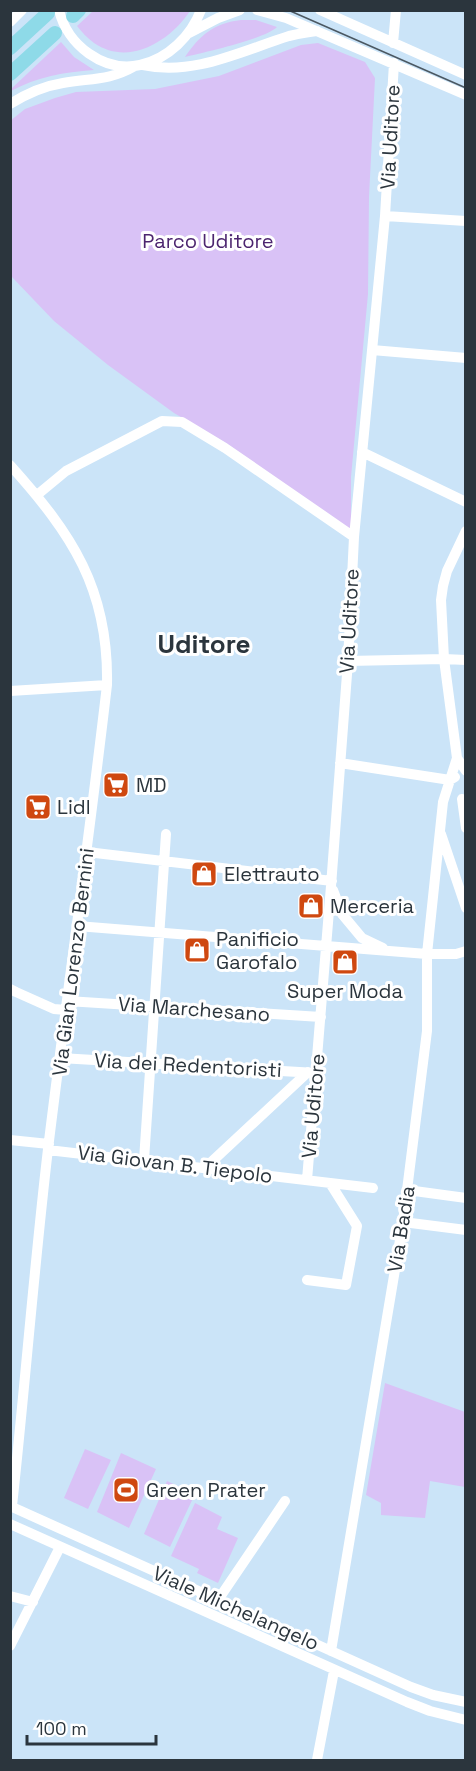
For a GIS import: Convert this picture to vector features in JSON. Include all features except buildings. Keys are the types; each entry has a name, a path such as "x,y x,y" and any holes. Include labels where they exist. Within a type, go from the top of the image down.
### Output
{"main road":[{"path":"10,48 53,12"},
{"path":"10,75 55,33"}],"street":[{"path":"10,22 22,10"},
{"path":"10,104 51,85 120,75 139,66 171,50 188,33 201,10"},
{"path":"188,33 240,10"},
{"path":"257,10 286,18 465,95"},
{"path":"320,10 465,75"},
{"path":"393,44 396,10"},
{"path":"53,12 87,53 103,61 122,66 160,69 190,66 238,54 290,36 317,31"},
{"name":"Via Uditore","path":"307,1180 312,1072 321,1017 327,946 348,661 354,537 385,216 394,63"},
{"path":"385,216 465,221"},
{"path":"372,350 465,358"},
{"path":"37,495 66,471 162,421 182,422 225,448 354,537"},
{"path":"362,452 465,502"},
{"name":"Via Gian Lorenzo Bernini","path":"10,465 37,495 64,532 86,573 101,616 107,663 107,685 87,852 49,1147 11,1506"},
{"path":"340,763 450,780 465,772 457,758 444,659 441,600 442,586 447,571 465,531"},
{"path":"348,661 465,660"},
{"path":"10,691 107,685"},
{"name":"Via Badia","path":"331,1652 408,1190 427,1031 427,954 443,802 457,758"},
{"path":"443,802 464,799 465,828"},
{"path":"440,832 465,908"},
{"path":"144,1160 166,834"},
{"path":"87,852 332,884 342,914 362,938 389,951"},
{"path":"77,926 427,954 456,954 465,951"},
{"name":"Via Marchesano","path":"10,989 54,1008 66,1005 154,1007 321,1017"},
{"name":"Via dei Redentoristi","path":"60,1058 312,1072"},
{"path":"206,1167 312,1072"},
{"name":"Via Giovan B. Tiepolo","path":"10,1140 144,1160 373,1188"},
{"path":"307,1280 346,1285 357,1226 330,1183"},
{"path":"408,1190 465,1198"},
{"path":"403,1222 465,1230"},
{"name":"Via Gian Lorenzo Bernini","path":"10,1438 22,1414"},
{"path":"218,1600 285,1501"},
{"name":"Viale Michelangelo","path":"11,1506 411,1687 465,1702"},
{"name":"Viale Michelangelo","path":"10,1524 334,1671 430,1711 465,1720"},
{"path":"10,1646 60,1547"},
{"path":"131,1580 138,1564"},
{"path":"10,1596 33,1602"},
{"path":"317,1761 334,1671"}],"green space":[{"path":"93,11 190,11 182,22 160,41 134,51 121,52 107,50 94,43 77,26"},
{"path":"241,20 256,20 277,27 248,40 185,57 208,31 223,24"},
{"path":"61,42 74,57 94,70 51,76 11,91 11,89"},
{"name":"Parco Uditore","path":"318,43 365,62 375,78 369,197 368,294 351,477 351,530 226,443 174,413 108,365 54,321 11,276 10,121 25,109 76,92 155,89 219,76 301,45"},
{"path":"385,1383 465,1412 465,1487 430,1481 425,1518 381,1515 381,1503 366,1495"},
{"name":"Green Prater","path":"85,1449 111,1460 88,1509 64,1498"},
{"name":"Green Prater","path":"121,1453 156,1469 129,1528 97,1512"},
{"name":"Green Prater","path":"167,1481 195,1494 170,1547 144,1534"},
{"name":"Green Prater","path":"195,1503 222,1517 217,1529 238,1538 218,1583 197,1573 199,1569 171,1556"}],"tram line":[{"path":"288,10 466,88"}],"place":[{"name":"MD","path":"116,785"},
{"name":"Lidl","path":"38,807"},
{"name":"Elettrauto","path":"204,874"},
{"name":"Merceria","path":"311,906"},
{"name":"Panificio Garofalo","path":"197,950"},
{"name":"Super Moda","path":"345,962"},
{"name":"Green Prater","path":"126,1490"}],"district":[{"name":"Uditore","path":"204,644"}]}
